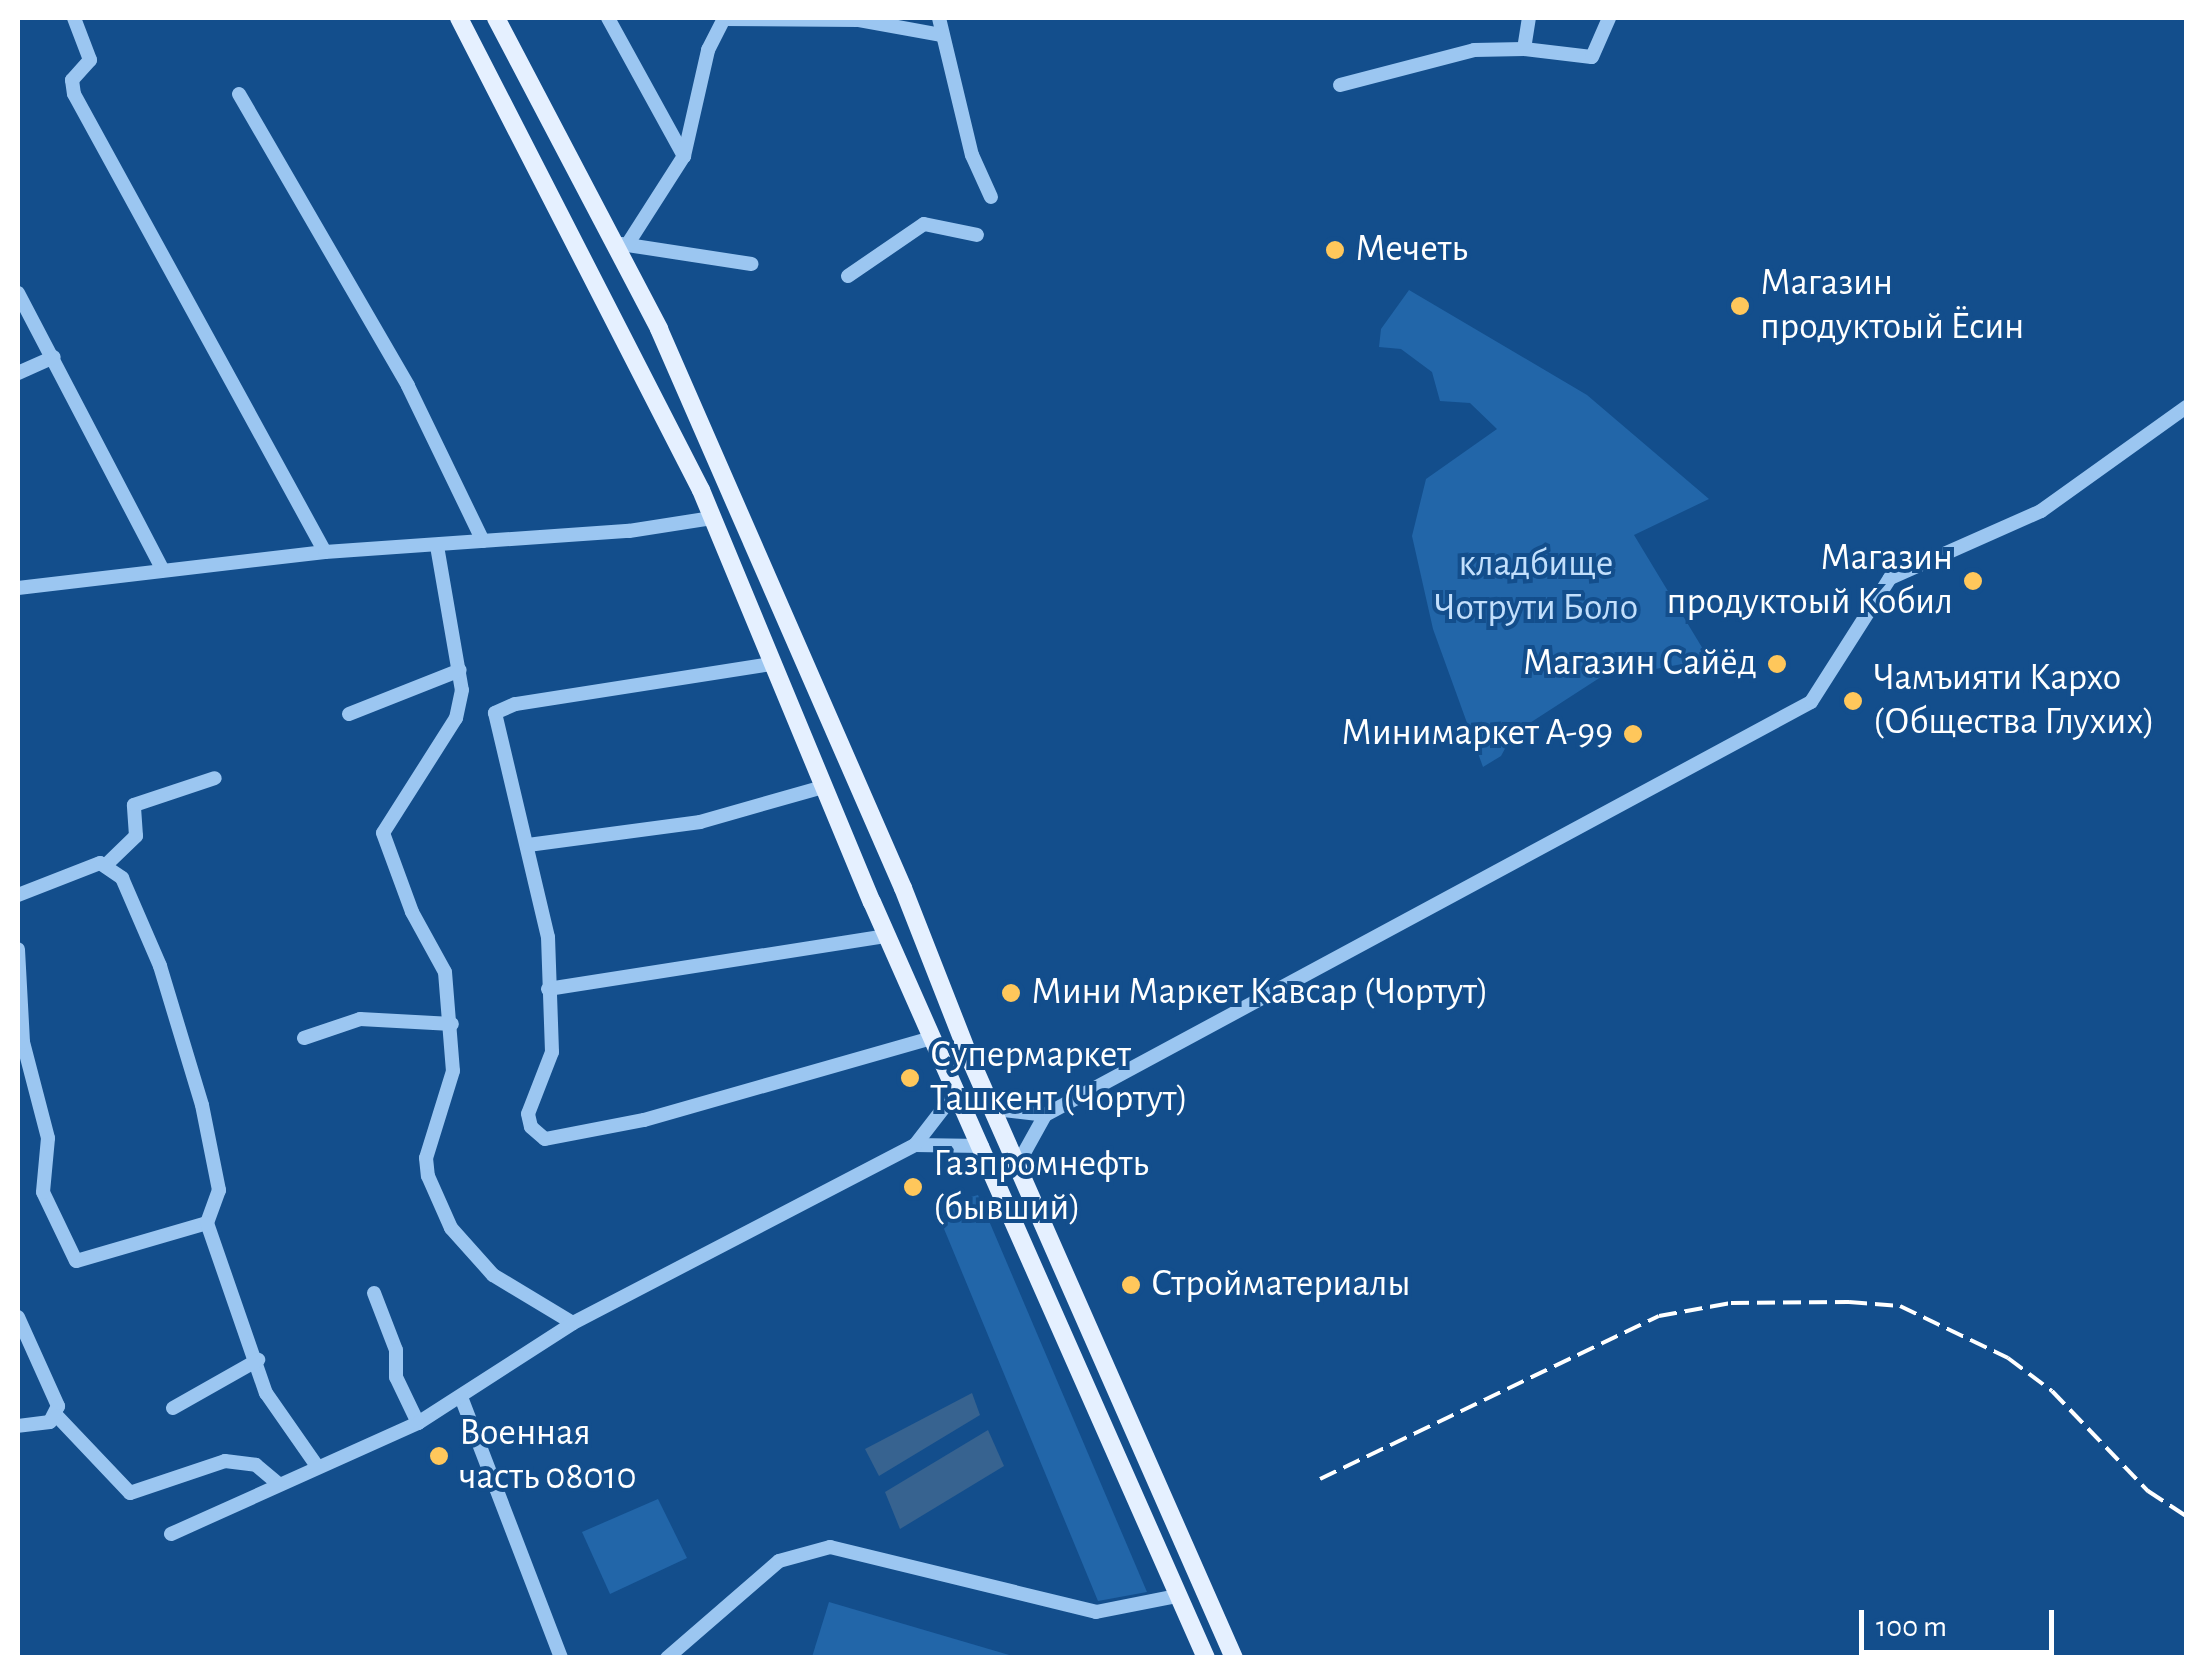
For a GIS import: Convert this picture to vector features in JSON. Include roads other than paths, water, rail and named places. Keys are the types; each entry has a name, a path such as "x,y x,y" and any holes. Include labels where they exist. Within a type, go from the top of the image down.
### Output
{"main road":[{"path":"458,18 654,394 712,518 822,787 1082,1369 1206,1658"},
{"path":"496,18 621,244 1234,1658"},
{"path":"654,394 682,382"},
{"path":"872,902 903,888"},
{"path":"1082,1369 1102,1360"}],"street":[{"path":"74,18 90,60 72,80 74,94 325,552"},
{"path":"608,18 684,156"},
{"path":"751,264 621,244 684,156 708,50 724,18 859,20 941,35"},
{"path":"939,18 972,156 991,197"},
{"path":"1524,49 1529,18"},
{"path":"1340,85 1474,50 1524,49 1592,57 1609,18"},
{"path":"238,94 408,386 483,541"},
{"path":"848,276 924,224 977,235"},
{"path":"18,293 163,570"},
{"path":"18,373 54,358"},
{"path":"1020,1162 1044,1115 1811,702 1890,578 2040,511 2186,407"},
{"path":"18,588 325,552 629,532 712,518"},
{"path":"438,546 460,670 456,718 382,833 412,912 445,972 453,1071 426,1158 436,1196 452,1228 493,1275 573,1323"},
{"path":"771,664 515,704 495,713 548,937 552,1052 528,1114 534,1134 545,1140 764,1090 932,1038"},
{"path":"350,714 460,670"},
{"path":"18,895 108,863 136,836 134,804 216,778"},
{"path":"528,845 700,822 822,787"},
{"path":"108,863 136,904 188,1052 218,1190 206,1223 258,1360 266,1392 317,1466"},
{"path":"548,989 887,936"},
{"path":"18,949 23,1042 48,1138 43,1192 76,1261 206,1223"},
{"path":"304,1038 360,1019 452,1024"},
{"path":"171,1534 418,1423 573,1323 915,1145 956,1092"},
{"path":"995,1109 1044,1115"},
{"path":"915,1145 982,1146"},
{"path":"374,1293 396,1350 396,1377 418,1423"},
{"path":"18,1318 57,1416 130,1493 225,1460 256,1465 279,1484"},
{"path":"173,1408 258,1360"},
{"path":"461,1398 561,1658"},
{"path":"18,1426 57,1416"},
{"path":"667,1658 778,1561 830,1547 1096,1612 1177,1596"}],"railway":[{"path":"1320,1479 1659,1316 1731,1303 1849,1302 1900,1306 2008,1358 2052,1391 2148,1491 2186,1516"}],"place":[{"name":"Мечеть","path":"1335,250"},
{"name":"Магазин продуктоый Ёсин","path":"1740,306"},
{"name":"Магазин продуктоый Кобил","path":"1973,581"},
{"name":"Магазин Сайёд","path":"1777,664"},
{"name":"Чамъияти Кархо (Общества Глухих)","path":"1853,701"},
{"name":"Минимаркет А-99","path":"1633,734"},
{"name":"Мини Маркет Кавсар (Чортут)","path":"1011,993"},
{"name":"Супермаркет Ташкент (Чортут)","path":"910,1078"},
{"name":"Газпромнефть (бывший)","path":"913,1187"},
{"name":"Стройматериалы","path":"1131,1285"},
{"name":"Военная часть 08010","path":"439,1456"}],"park label":[{"name":"кладбище Чотрути Боло","path":"1536,587"}]}
